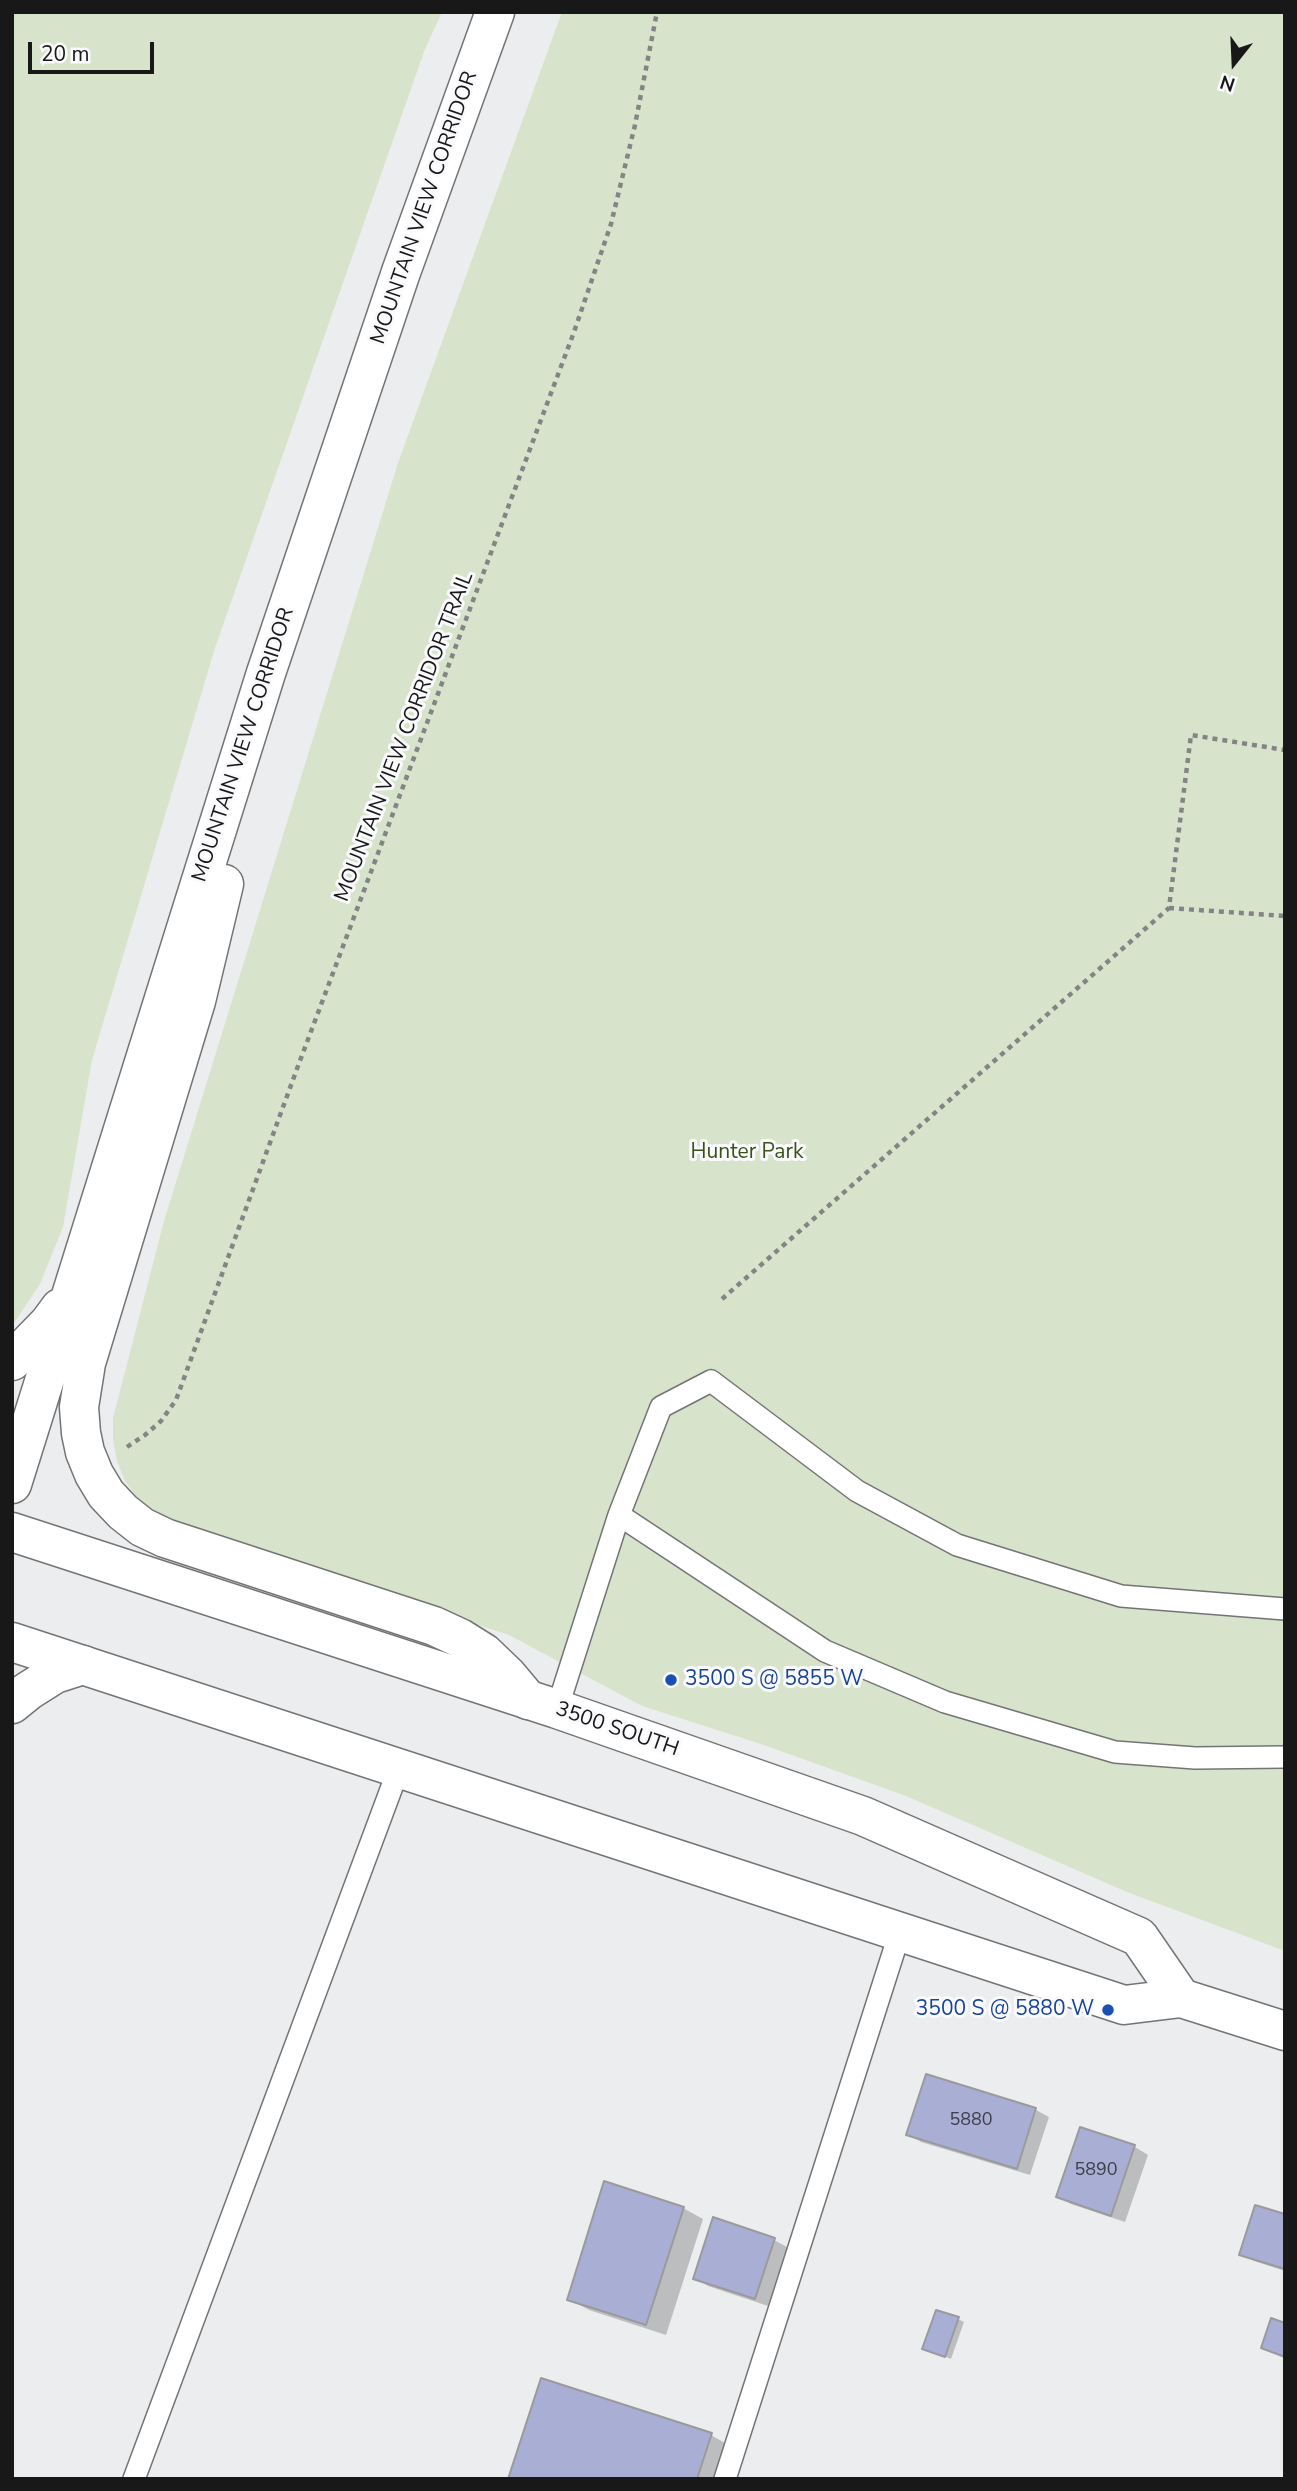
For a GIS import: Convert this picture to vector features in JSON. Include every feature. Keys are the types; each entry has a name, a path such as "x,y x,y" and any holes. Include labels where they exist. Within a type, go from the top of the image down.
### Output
{"main road":[{"name":"MOUNTAIN VIEW CORRIDOR","path":"12,1484 266,673 401,272 495,12"},
{"path":"266,673 244,792 197,1001 86,1363 79,1407 85,1452 106,1494 142,1527 165,1538 434,1626 484,1653 542,1704"},
{"path":"12,1362 49,1323 73,1289"},
{"name":"3500 SOUTH","path":"12,1532 542,1704 863,1816 1139,1937 1181,1998"},
{"path":"12,1642 1124,2005 1181,1998 1285,2031"},
{"path":"12,1704 55,1674 83,1665"}],"lane":[{"path":"542,1704 661,1407 711,1381 857,1491 957,1545 1121,1596 1285,1609"},
{"path":"619,1515 825,1651 945,1702 1115,1752 1195,1758 1285,1757"},
{"path":"134,2479 399,1768"},
{"path":"725,2479 900,1932"}],"path":[{"name":"MOUNTAIN VIEW CORRIDOR TRAIL","path":"127,1447 161,1420 176,1400 298,1066 574,332 614,212 635,125 657,12"},
{"path":"722,1299 1169,908 1191,735 1285,750"},
{"path":"1169,908 1285,916"}],"green space":[{"path":"12,12 442,12 425,49 215,648 92,1060 63,1227 40,1284 12,1326"},
{"name":"Hunter Park","path":"562,12 1285,12 1285,1951 1127,1892 906,1796 761,1744 642,1706 509,1635 191,1531 153,1513 125,1481 117,1461 113,1418 164,1221 398,463"}],"building":[{"path":"926,2074 1036,2108 1017,2169 906,2135"},
{"path":"1080,2127 1135,2145 1111,2216 1056,2197"},
{"path":"604,2181 684,2207 646,2325 567,2300"},
{"path":"1255,2205 1285,2214 1285,2269 1239,2255"},
{"path":"713,2217 775,2238 755,2299 693,2279"},
{"path":"936,2310 959,2317 945,2357 922,2349"},
{"path":"1271,2318 1285,2323 1285,2357 1261,2348"},
{"path":"541,2378 712,2433 697,2479 508,2479"}],"place":[{"name":"3500 S @ 5855 W","path":"671,1680"},
{"name":"3500 S @ 5880 W","path":"1108,2010"}]}
